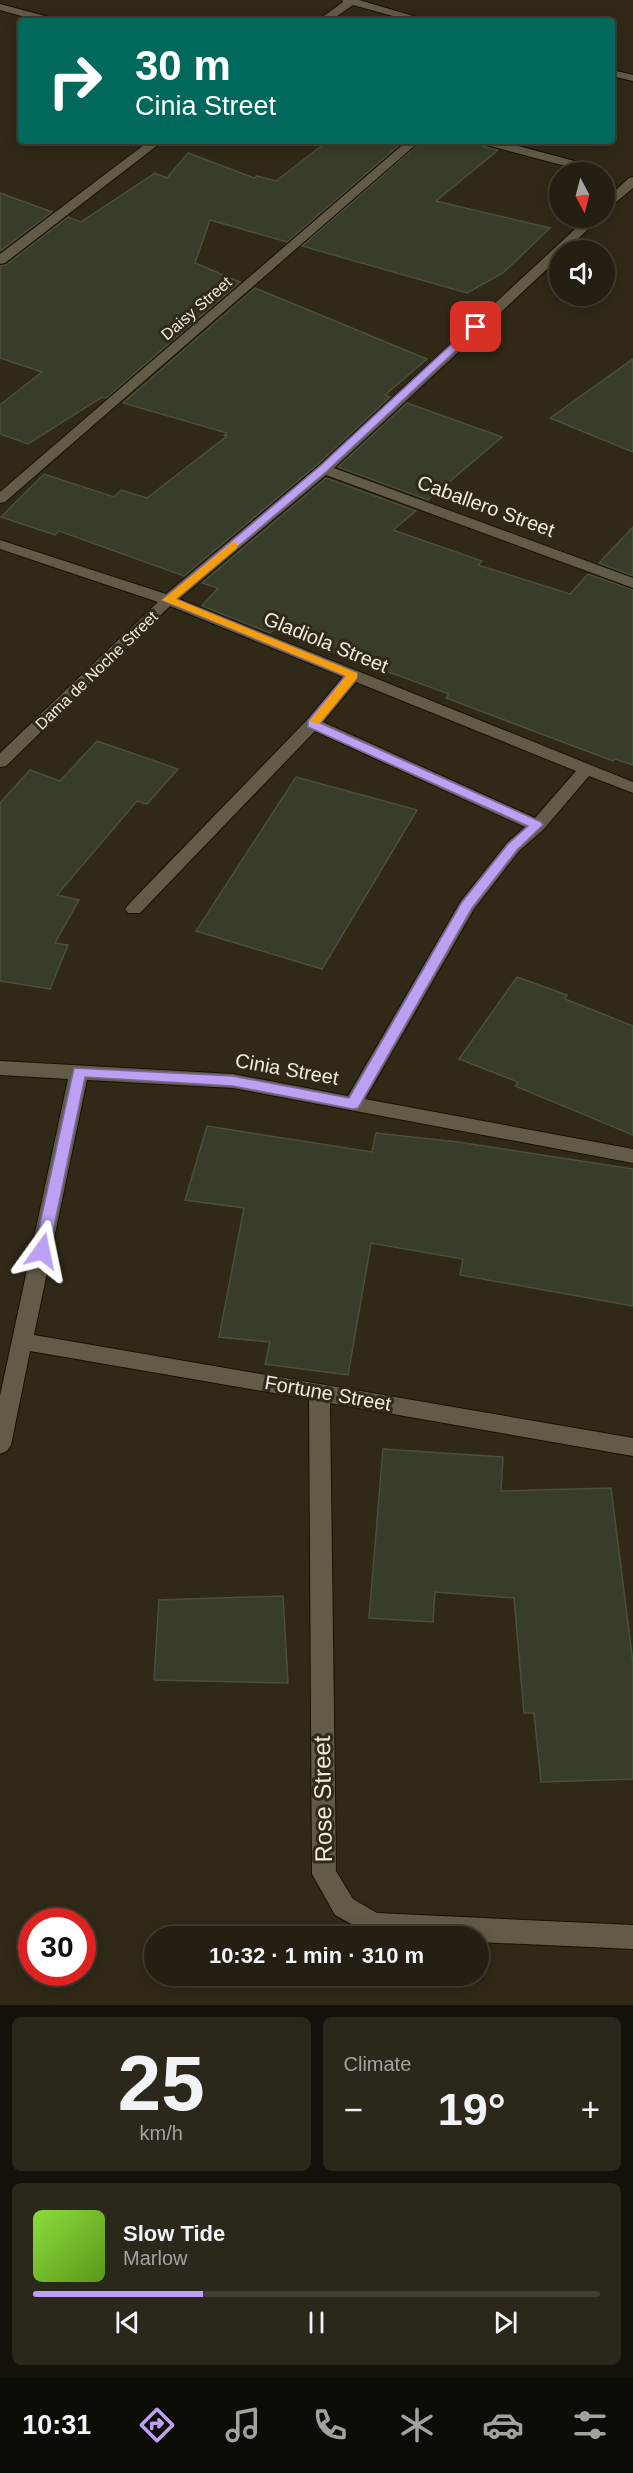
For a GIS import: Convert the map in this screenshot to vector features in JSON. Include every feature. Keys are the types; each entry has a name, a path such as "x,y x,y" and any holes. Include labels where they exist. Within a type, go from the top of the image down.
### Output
{"street":[{"path":"327,18 351,0 413,18"},
{"path":"0,7 41,18"},
{"path":"615,74 633,78"},
{"path":"0,260 154,144"},
{"name":"Daisy Street","path":"0,499 411,144"},
{"path":"498,144 562,162"},
{"path":"615,177 633,182"},
{"path":"615,198 633,182"},
{"name":"Dama de Noche Street","path":"0,762 168,600 324,469 583,228"},
{"name":"Caballero Street","path":"324,469 633,583"},
{"name":"Gladiola Street","path":"0,544 168,600 633,788"},
{"path":"134,909 313,724 353,675"},
{"path":"313,724 537,825"},
{"path":"353,1104 467,905 513,847 571,789 586,769"},
{"name":"Cinia Street","path":"0,1068 233,1081 633,1156"},
{"path":"0,1445 79,1072"},
{"name":"Fortune Street","path":"23,1341 633,1447"},
{"name":"Rose Street","path":"319,1391 324,1874 344,1907 374,1924 633,1937"}],"building":[{"path":"324,144 401,144 287,242 210,220 195,263 240,282 106,398 102,397 28,444 0,434 0,405 42,372 0,358 0,266 6,265 68,217 81,222 155,173 167,178 188,153 254,178 257,176 276,181"},
{"path":"419,144 481,144 498,150 436,201 550,228 503,273 467,293 302,246"},
{"path":"0,193 52,212 0,251"},
{"path":"255,288 427,359 385,395 390,397 318,464 184,576 59,531 55,535 1,517 44,474 114,497 121,490 147,498 227,436 224,435 227,433 123,403"},
{"path":"633,359 633,452 550,418"},
{"path":"407,403 502,437 428,500 338,467"},
{"path":"326,478 416,511 393,530 482,561 478,565 570,594 588,574 633,590 633,765 615,759 613,761 446,698 449,694 274,630 270,633 202,606 218,588 202,583"},
{"path":"633,527 633,576 599,563"},
{"path":"97,741 178,769 147,804 137,801 57,895 79,900 55,943 68,945 50,989 0,981 0,803 30,770 60,781"},
{"path":"296,777 417,810 322,969 196,931"},
{"path":"517,977 567,995 565,999 633,1026 633,1135 515,1086 518,1082 459,1059"},
{"path":"207,1126 372,1152 376,1133 458,1142 633,1169 633,1306 460,1275 463,1259 371,1243 348,1375 265,1364 270,1342 219,1337 244,1208 185,1200"},
{"path":"383,1449 503,1457 501,1491 611,1488 633,1663 633,1779 541,1782 534,1713 524,1713 514,1598 435,1592 433,1622 369,1618"},
{"path":"283,1596 288,1683 154,1680 159,1600"}],"slow traffic":[{"path":"233,545 168,600 353,675 316,721"}],"route":[{"path":"42,1251 79,1072 233,1081 353,1104 467,905 513,847 537,825 313,724 353,675 168,600 324,469 476,327"}]}
